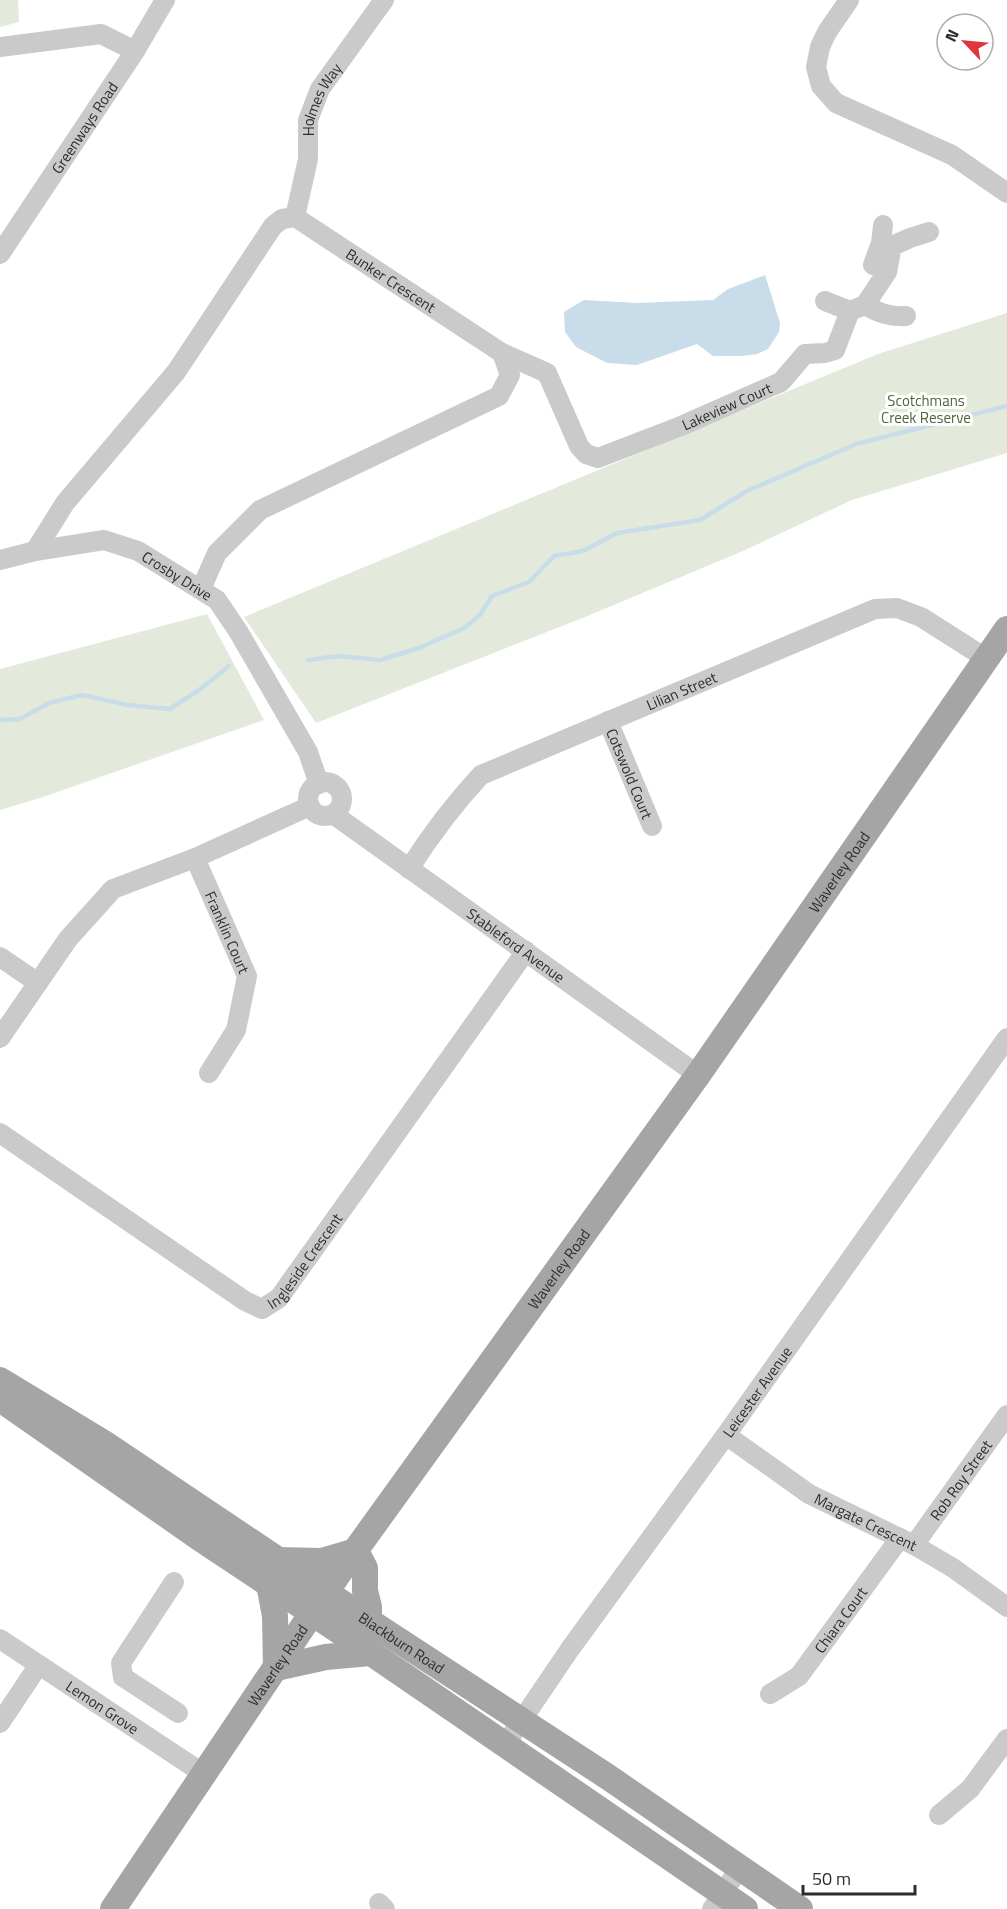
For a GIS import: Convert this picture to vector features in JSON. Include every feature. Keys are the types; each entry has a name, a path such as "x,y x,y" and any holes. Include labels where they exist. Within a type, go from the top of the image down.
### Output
{"main road":[{"name":"Waverley Road","path":"113,1909 326,1592 698,1075 1007,629"},
{"name":"Blackburn Road","path":"1,1387 59,1427 201,1539 505,1745 717,1901 745,1909"},
{"name":"Blackburn Road","path":"59,1427 215,1518 741,1866 801,1909"},
{"path":"201,1539 215,1518"},
{"path":"277,1560 322,1561 356,1551 365,1568 369,1621"},
{"path":"269,1584 275,1616 276,1668 326,1657 370,1653"}],"street":[{"name":"Greenways Road","path":"0,254 135,51 165,0"},
{"name":"Holmes Way","path":"295,217 308,159 308,120 320,89 384,0"},
{"path":"849,0 827,32 820,47 816,67 821,86 836,103 952,154 1007,193"},
{"path":"0,47 101,34 135,51"},
{"path":"35,551 66,503 176,372 273,225 282,219 295,217"},
{"name":"Bunker Crescent","path":"295,217 502,353"},
{"path":"873,265 885,238 910,237 929,232"},
{"name":"Lakeview Court","path":"502,353 547,373 579,446 586,454 598,458 681,426 781,382 805,354 836,350 858,308 887,272 885,238"},
{"path":"825,301 893,317 906,316"},
{"path":"201,589 217,553 260,510 499,396 510,375 502,353"},
{"name":"Crosby Drive","path":"0,560 35,551 104,540 138,551 218,600 308,752 319,784"},
{"name":"Lilian Street","path":"409,869 440,825 481,775 875,609 897,608 921,617 987,659"},
{"name":"Cotswold Court","path":"608,721 652,826"},
{"path":"330,783 336,786 341,794 341,805 333,814 322,816 310,806 309,795 312,789 319,784 330,783"},
{"path":"0,1038 68,939 113,889 195,858 310,806"},
{"name":"Stableford Avenue","path":"333,814 698,1075"},
{"name":"Franklin Court","path":"195,858 247,976 236,1030 209,1073"},
{"name":"Ingleside Crescent","path":"0,1133 245,1301 262,1309 279,1298 526,951"},
{"path":"0,957 38,982"},
{"name":"Leicester Avenue","path":"505,1745 1007,1038"},
{"name":"Rob Roy Street","path":"907,1541 1007,1414"},
{"name":"Margate Crescent","path":"726,1435 809,1494 907,1541 953,1568 1007,1607"},
{"name":"Chiara Court","path":"770,1694 799,1676 907,1541"},
{"path":"174,1582 121,1663 123,1677 178,1713"},
{"name":"Lemon Grove","path":"0,1639 204,1774"},
{"path":"0,1723 39,1666"},
{"path":"939,1815 970,1789 1007,1739"},
{"path":"717,1901 741,1866"}],"green space":[{"path":"0,0 18,0 19,22 0,27"},
{"name":"Scotchmans Creek Reserve","path":"1007,313 1007,453 852,500 743,551 585,617 316,723 244,617 878,354"},
{"path":"207,614 264,720 0,810 0,669"}],"water":[{"path":"765,275 780,323 779,332 768,349 757,354 713,356 697,344 637,365 607,363 576,347 565,332 564,312 584,300 637,303 713,300 728,289"}],"waterway":[{"path":"308,660 339,656 380,660 419,648 464,628 480,615 492,596 529,582 554,556 583,551 617,533 700,520 747,491 856,444 1007,406"},
{"path":"0,720 20,719 49,703 82,695 128,705 170,709 229,666"}]}
